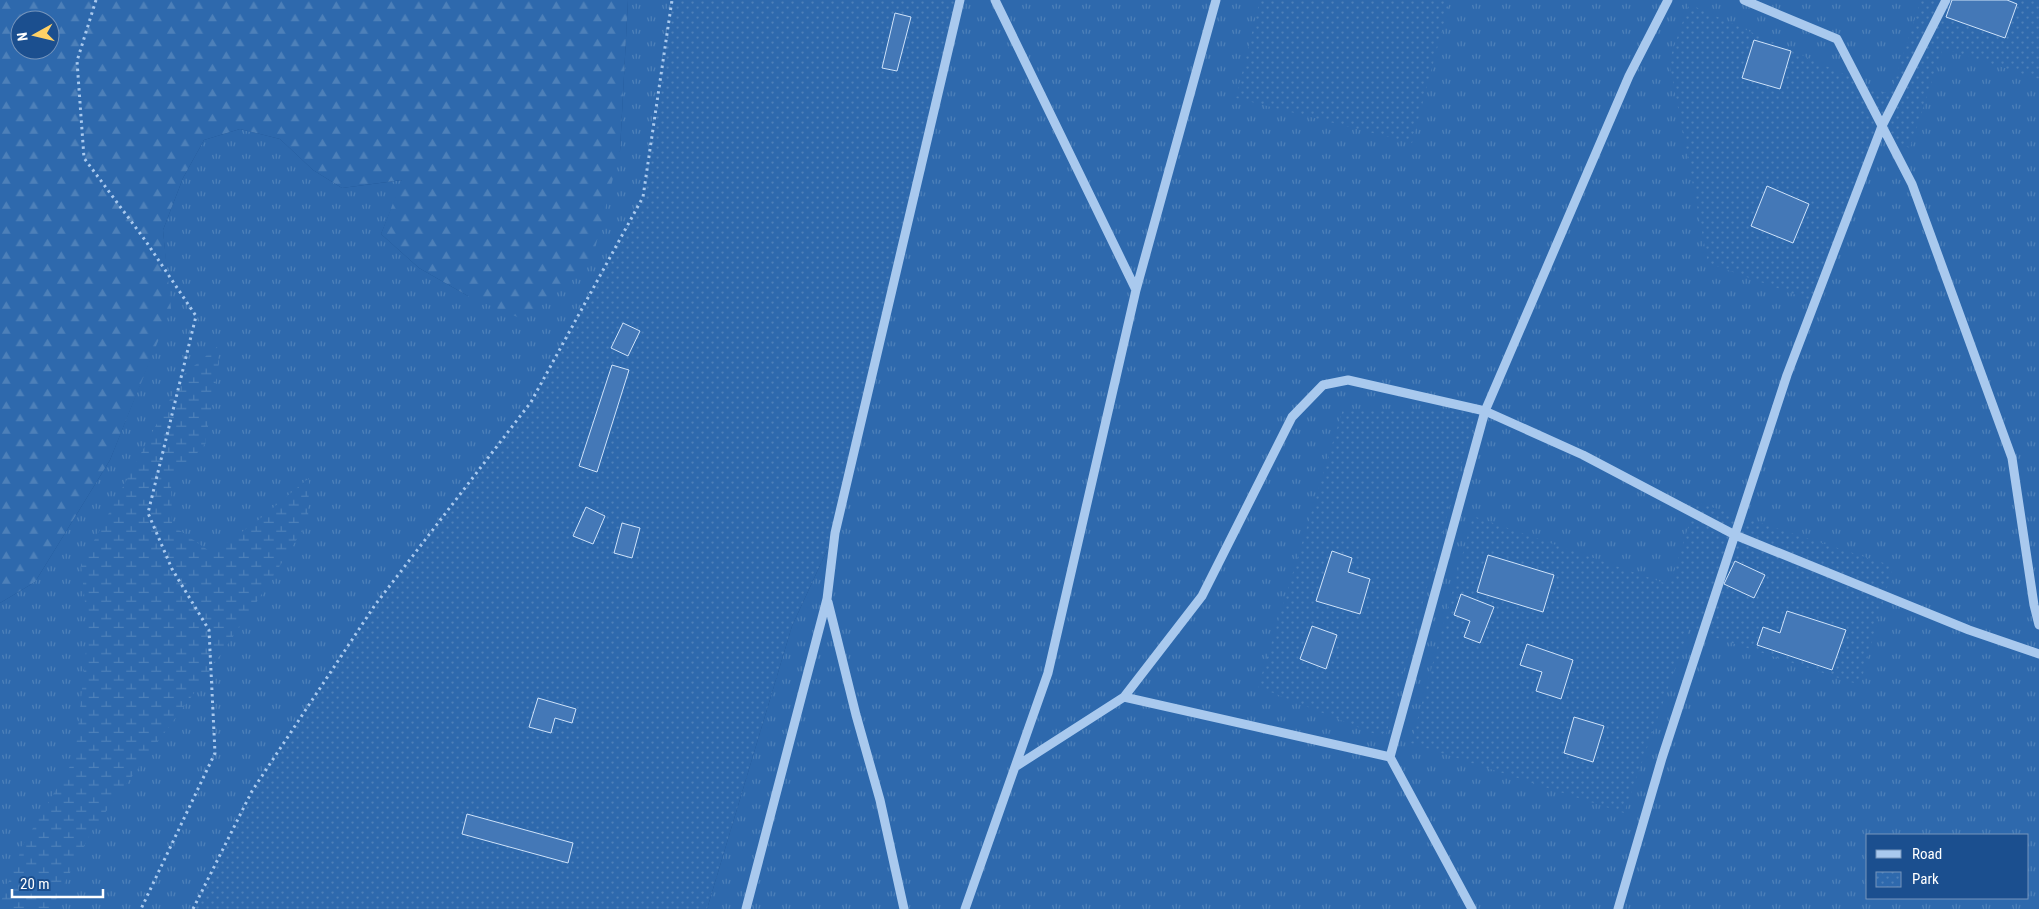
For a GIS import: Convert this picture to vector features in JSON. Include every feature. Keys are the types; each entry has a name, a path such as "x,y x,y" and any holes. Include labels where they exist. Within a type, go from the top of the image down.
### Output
{"lane":[{"path":"746,909 827,599 835,533 960,0"},
{"path":"996,0 1136,290"},
{"path":"965,909 1048,673 1136,290 1216,0"},
{"path":"1472,909 1390,757 1485,411 1629,76 1668,0"},
{"path":"1744,0 1837,39 1912,184 2012,458 2034,606 2039,625"},
{"path":"1618,909 1662,758 1787,375 1882,126 1946,0"},
{"path":"1015,767 1124,697 1202,596 1292,417 1323,385 1348,380 1485,411 1583,456 1735,535 1969,630 2039,654"},
{"path":"827,599 856,715 880,800 904,909"},
{"path":"1124,697 1390,757"}],"path":[{"path":"96,0 77,61 84,158 145,240 196,316 148,513 172,569 210,630 215,753 141,909"},
{"path":"193,909 252,791 364,621 531,402 643,197 672,0"}],"green space":[{"path":"0,0 628,0 620,151 591,264 522,319 468,296 419,268 381,234 402,180 342,188 313,170 280,139 240,129 204,140 183,178 163,230 171,309 110,460 35,582 0,603"},
{"path":"628,0 672,0 643,197 531,402 375,605 252,791 193,909 0,909 0,603 35,582 110,460 170,309 163,230 183,178 204,140 240,129 280,139 313,170 342,188 403,180 381,234 419,268 468,296 620,151"},
{"path":"672,0 960,0 835,533 792,626 707,909 193,909 252,791 375,605 531,402 643,197"},
{"path":"960,0 2039,0 2039,909 707,909 792,626 835,533"},
{"path":"1260,0 1450,0 1412,143 1236,98"},
{"path":"1921,0 2039,0 2039,79 1943,48 1910,148 1876,136 1821,304 1708,263 1669,61 1689,4 1890,95"},
{"path":"217,347 219,363 205,444 171,483 172,525 212,553 256,522 309,478 308,522 256,603 197,689 93,829 51,909 0,909 0,904 24,843 75,758 88,630 81,565 183,375"},
{"path":"1343,409 1477,409 1385,738 1258,687"},
{"path":"1696,502 1893,566 1860,685 1689,629 1624,813 1411,743 1473,516 1670,585"}],"building":[{"path":"1952,0 2007,0 2017,4 2005,38 1946,17"},
{"path":"895,13 911,17 897,71 882,68"},
{"path":"1754,40 1791,51 1780,89 1742,78"},
{"path":"1767,186 1809,204 1793,243 1751,226"},
{"path":"623,323 640,331 628,356 611,348"},
{"path":"612,365 629,370 597,472 579,466"},
{"path":"586,507 605,516 593,544 573,536"},
{"path":"622,523 640,528 632,558 614,553"},
{"path":"1332,551 1352,558 1348,572 1370,579 1360,614 1316,601"},
{"path":"1488,555 1554,575 1543,612 1477,592"},
{"path":"1735,561 1765,575 1754,598 1724,584"},
{"path":"1461,594 1494,607 1480,643 1464,637 1470,621 1454,615"},
{"path":"1787,611 1846,630 1832,670 1757,645 1763,627 1780,633"},
{"path":"1312,626 1337,635 1326,669 1300,659"},
{"path":"1527,644 1573,660 1561,699 1536,691 1542,672 1520,665"},
{"path":"538,698 576,709 572,723 555,718 551,733 529,727"},
{"path":"1574,717 1604,726 1593,762 1564,753"},
{"path":"467,814 573,843 568,863 462,834"}]}
